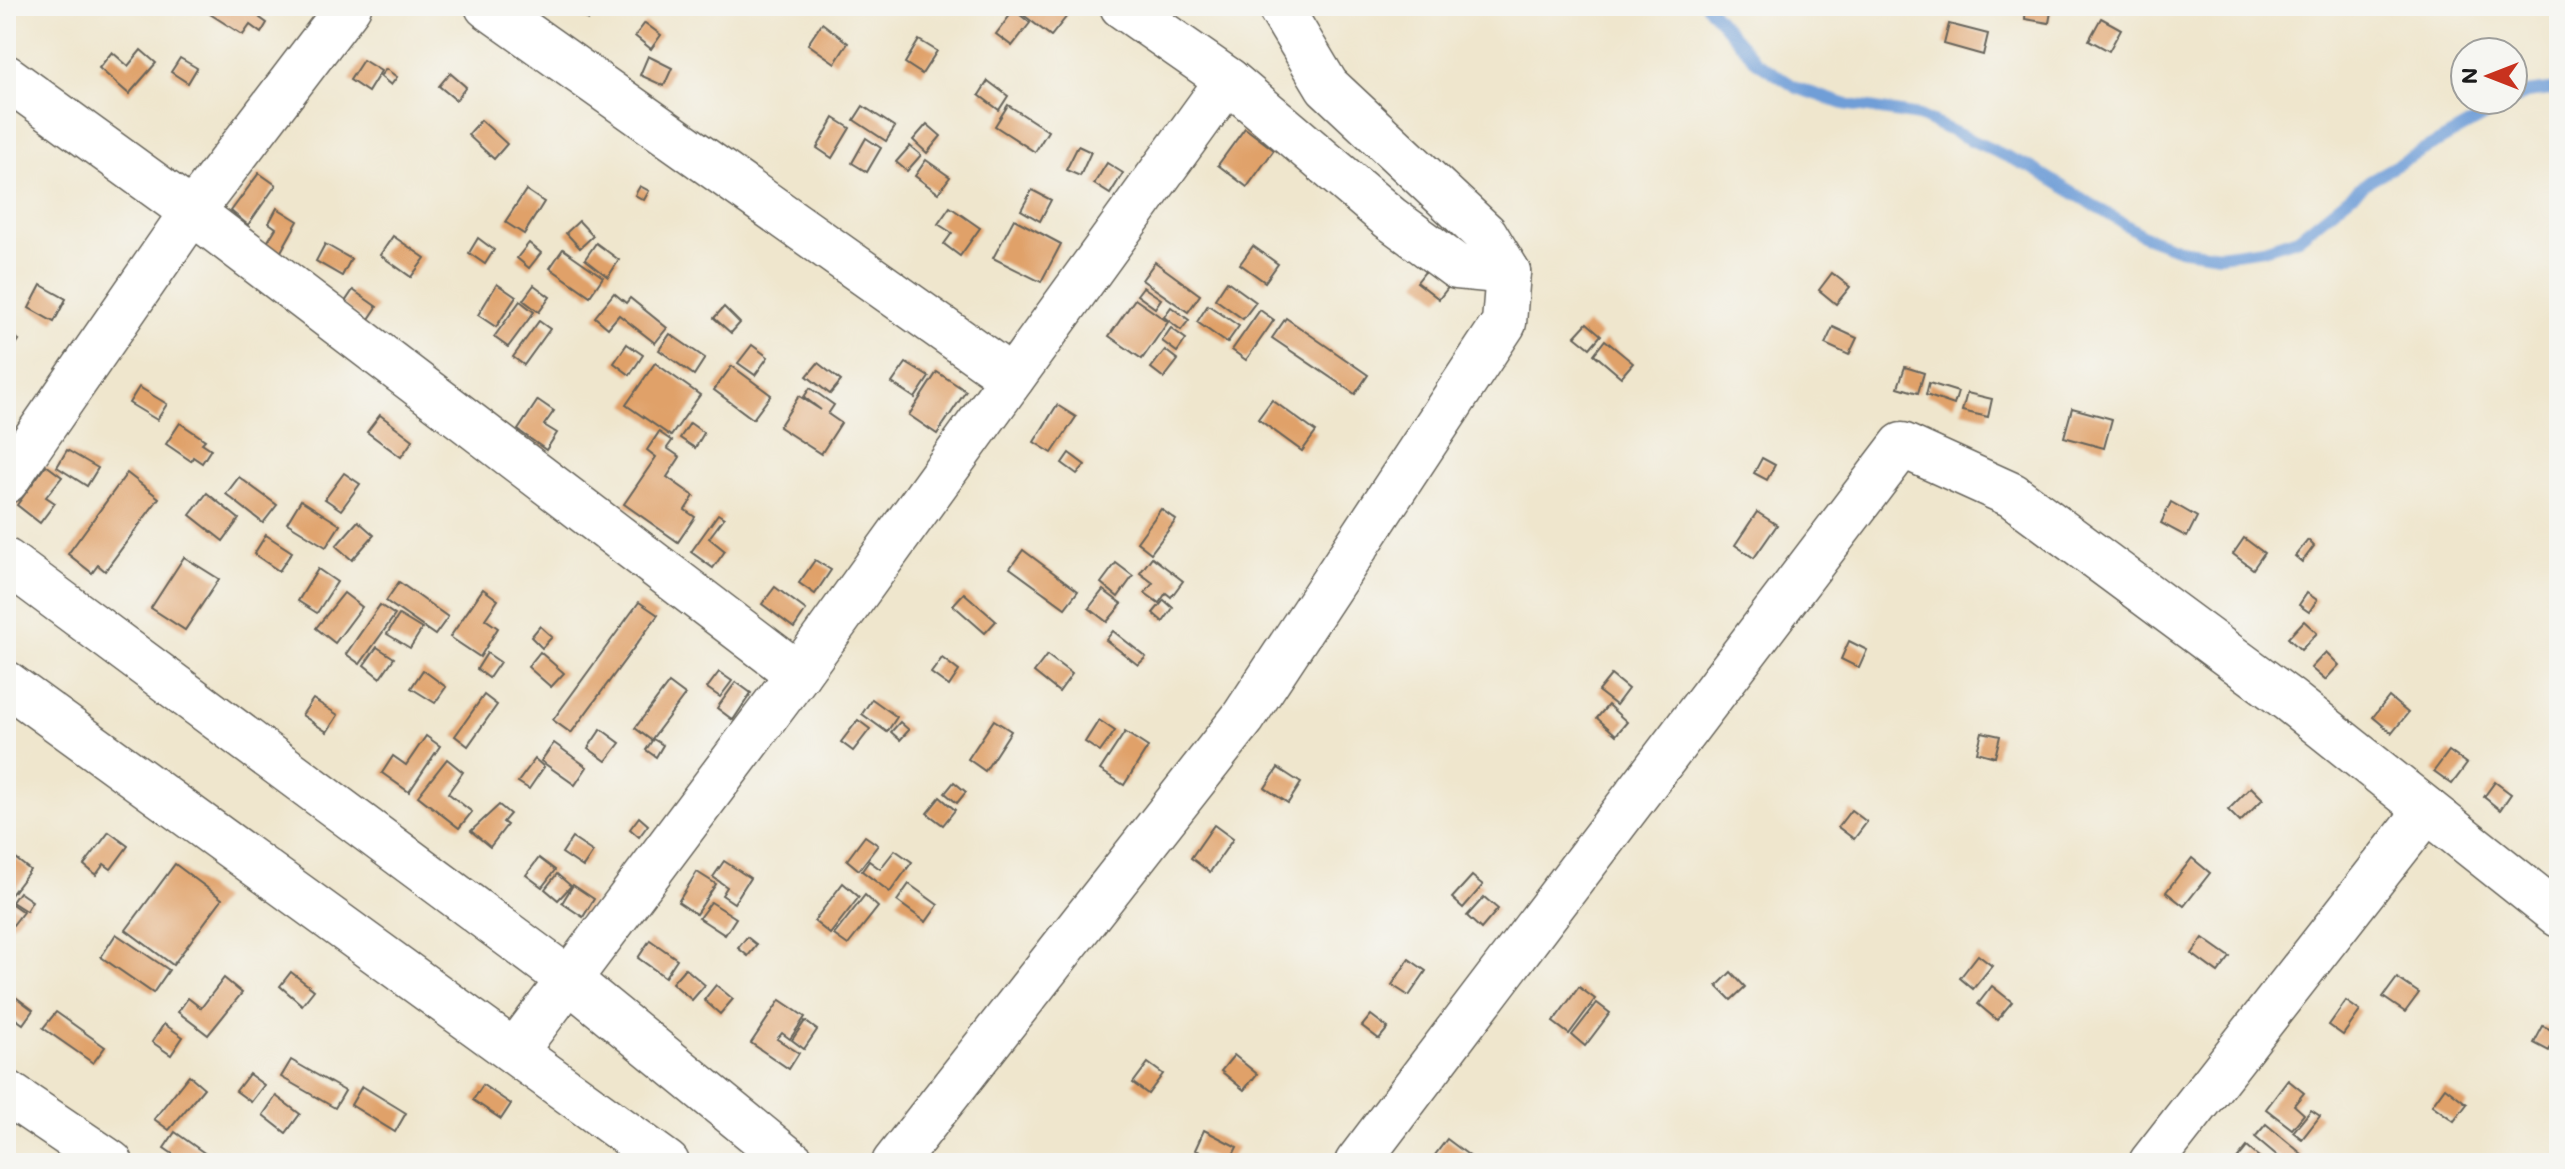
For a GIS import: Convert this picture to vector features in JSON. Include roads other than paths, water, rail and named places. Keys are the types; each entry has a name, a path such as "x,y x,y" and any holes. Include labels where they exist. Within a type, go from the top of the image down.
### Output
{"street":[{"path":"6,481 192,212 349,6"},
{"path":"487,6 1012,378"},
{"path":"1122,6 1228,80 1390,218 1457,267 1508,272"},
{"path":"894,1163 1243,718 1504,323 1508,272 1485,234 1327,86 1279,6"},
{"path":"6,77 192,212 798,674"},
{"path":"516,1050 798,674 1228,80"},
{"path":"1357,1163 1902,445 2012,495 2289,700 2559,915"},
{"path":"6,561 568,979 793,1163"},
{"path":"6,683 516,1050 667,1163"},
{"path":"2151,1163 2427,810"},
{"path":"6,1092 111,1163"}],"waterway":[{"path":"1707,6 1757,62 1797,88 1844,104 1919,116 2034,169 2144,236 2179,249 2219,255 2264,249 2298,238 2370,180 2526,93 2559,89"}]}
